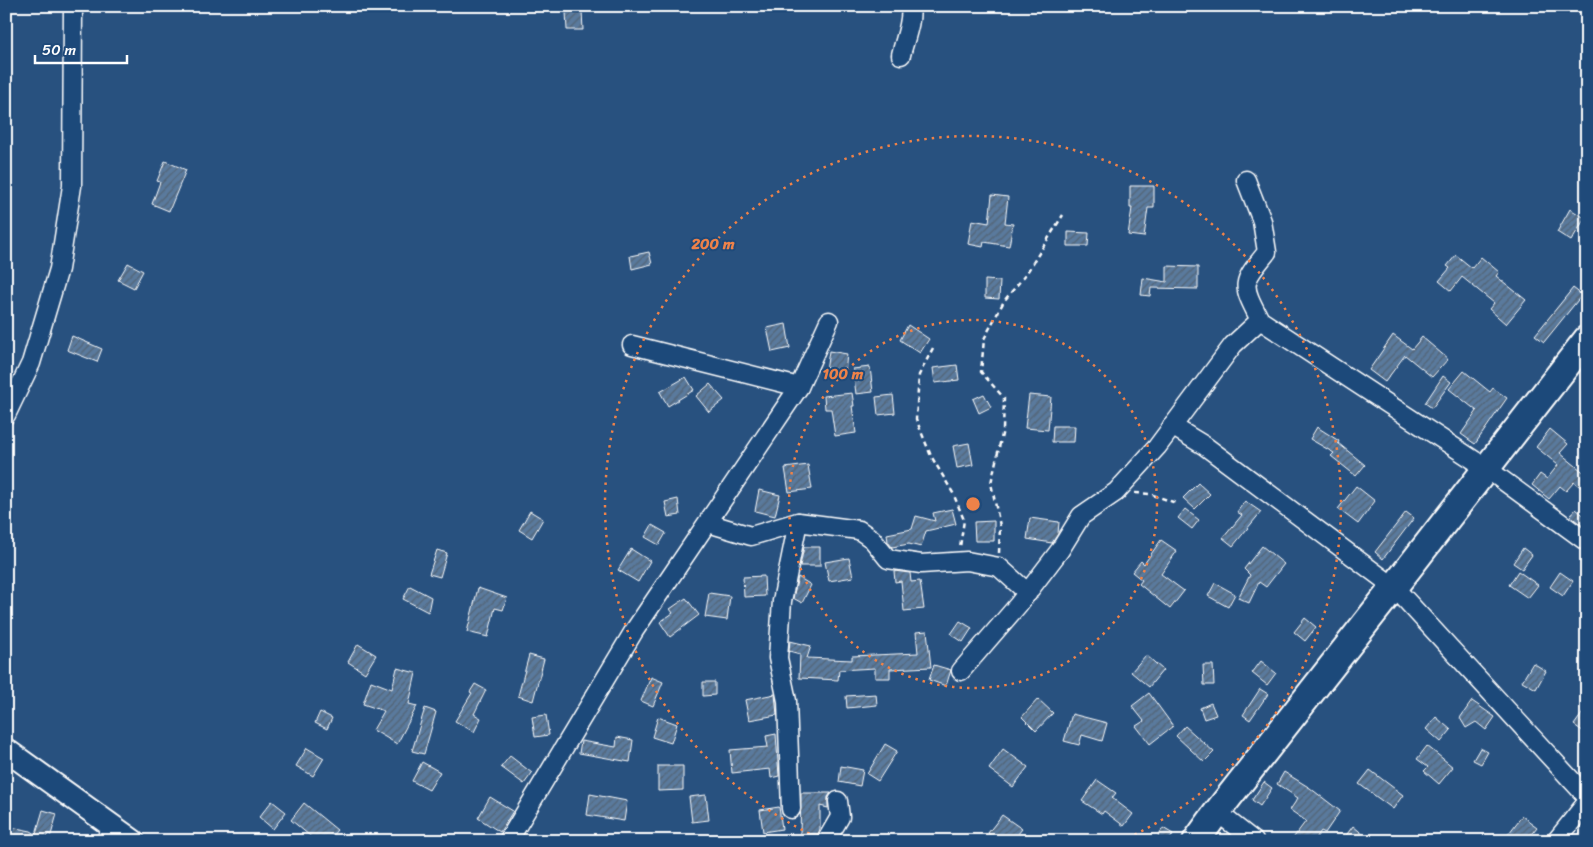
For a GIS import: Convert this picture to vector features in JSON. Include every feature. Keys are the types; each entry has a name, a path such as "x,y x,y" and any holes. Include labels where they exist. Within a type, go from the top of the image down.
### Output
{"highway":[{"path":"1196,841 1587,339"}],"main road":[{"path":"6,750 109,834 133,841"}],"street":[{"path":"6,415 32,362 59,268 72,186 73,6"},
{"path":"901,56 911,11 910,6"},
{"path":"1246,180 1262,221 1267,252 1248,276 1246,293 1260,320 1486,468 1587,542"},
{"path":"961,671 1028,593 1060,550 1081,516 1116,492 1157,447 1233,345 1260,320"},
{"path":"508,841 634,632 799,387 829,321"},
{"path":"632,345 799,387"},
{"path":"1172,426 1204,446 1394,587 1587,797"},
{"path":"708,522 751,536 798,522 859,530 872,539 888,559 921,564 967,561 999,567 1028,593"},
{"path":"791,809 787,701 778,658 782,601 798,522"},
{"path":"826,841 840,817 838,801"},
{"path":"1556,841 1587,802"},
{"path":"1217,812 1254,841"}],"path":[{"path":"999,567 1000,526 991,483 1003,430 1004,398 981,372 984,339 1004,301 1026,274 1063,215"},
{"path":"933,348 920,375 916,419 930,456 954,493 964,520 958,561"},
{"path":"1116,492 1150,494 1176,502"}],"building":[{"path":"582,11 583,30 567,30 566,12"},
{"path":"165,161 186,170 169,211 152,204 160,182 157,181"},
{"path":"1130,186 1154,186 1154,208 1148,208 1144,237 1128,235 1132,208 1130,208"},
{"path":"992,195 1008,197 1005,223 1013,224 1009,246 984,242 983,247 968,244 972,220 989,223"},
{"path":"1570,209 1585,218 1571,241 1557,232"},
{"path":"1068,232 1089,233 1088,246 1068,246"},
{"path":"649,252 652,264 632,269 630,256"},
{"path":"1456,255 1472,268 1481,257 1499,272 1496,276 1526,300 1506,324 1489,309 1494,303 1462,277 1451,291 1439,281 1450,268 1447,266"},
{"path":"128,263 143,271 134,288 118,280"},
{"path":"1167,266 1198,267 1198,289 1151,288 1150,296 1141,295 1143,278 1167,282"},
{"path":"985,280 1000,281 999,299 985,298"},
{"path":"1573,288 1582,295 1544,342 1535,335"},
{"path":"786,324 790,348 772,352 767,328"},
{"path":"908,325 929,339 920,353 900,340"},
{"path":"1393,335 1412,349 1422,337 1448,359 1432,377 1405,355 1385,382 1369,370"},
{"path":"72,336 102,349 97,362 67,350"},
{"path":"829,351 847,354 845,373 826,371"},
{"path":"957,365 959,380 935,383 933,368"},
{"path":"870,367 873,392 856,394 853,369"},
{"path":"1464,371 1490,392 1493,388 1507,398 1475,444 1461,434 1477,411 1449,389"},
{"path":"1443,376 1451,382 1432,408 1425,403"},
{"path":"686,377 694,390 668,406 660,392"},
{"path":"710,384 724,400 709,412 696,396"},
{"path":"852,393 856,433 835,436 831,409 825,409 824,396"},
{"path":"984,394 991,407 979,413 973,399"},
{"path":"893,395 895,413 878,415 876,397"},
{"path":"1029,395 1051,397 1048,430 1025,428"},
{"path":"1053,426 1075,426 1074,442 1052,442"},
{"path":"1317,427 1339,441 1338,443 1365,465 1356,476 1331,456 1334,453 1310,439"},
{"path":"1550,429 1568,444 1560,453 1587,475 1587,492 1574,482 1566,491 1560,486 1549,499 1532,485 1540,474 1547,479 1558,465 1536,447"},
{"path":"969,443 973,465 957,468 953,446"},
{"path":"808,465 812,489 789,492 785,468"},
{"path":"1198,483 1210,494 1195,509 1183,498"},
{"path":"1356,486 1375,501 1358,524 1338,509"},
{"path":"759,490 780,495 775,516 755,511"},
{"path":"678,499 680,515 668,517 665,502"},
{"path":"1245,501 1261,512 1233,546 1223,538 1242,515 1237,512"},
{"path":"952,509 956,524 926,531 921,547 909,544 892,547 888,542 887,534 912,529 916,516 935,521 933,513"},
{"path":"1185,509 1199,520 1192,529 1178,518"},
{"path":"1576,509 1587,518 1583,526 1570,516"},
{"path":"530,511 543,519 532,538 519,530"},
{"path":"1406,512 1414,518 1383,559 1375,552"},
{"path":"1030,518 1059,522 1058,534 1052,543 1027,539"},
{"path":"994,521 994,541 975,541 974,522"},
{"path":"652,525 666,533 659,545 645,537"},
{"path":"1161,540 1177,551 1161,574 1184,591 1170,609 1139,584 1142,580 1132,572 1141,561 1144,564"},
{"path":"1262,546 1284,564 1266,587 1259,582 1249,603 1238,598 1250,575 1244,569"},
{"path":"804,547 820,547 820,566 800,566"},
{"path":"1523,548 1532,555 1522,569 1513,563"},
{"path":"631,549 650,561 638,582 618,570"},
{"path":"437,550 447,553 440,577 429,574"},
{"path":"849,558 853,577 829,581 825,562"},
{"path":"894,571 910,573 911,582 920,581 924,609 904,611 901,581 895,582"},
{"path":"1518,571 1538,585 1528,598 1509,585"},
{"path":"1560,572 1573,581 1563,596 1550,587"},
{"path":"764,576 765,596 744,597 743,577"},
{"path":"798,577 811,585 802,603 793,598"},
{"path":"1215,583 1235,594 1228,607 1208,596"},
{"path":"410,586 431,597 428,612 403,599"},
{"path":"478,588 507,598 503,610 495,608 488,637 467,632"},
{"path":"709,593 730,596 727,620 705,617"},
{"path":"686,598 699,615 670,637 660,622 673,613 670,609"},
{"path":"1305,618 1316,627 1305,641 1294,632"},
{"path":"960,621 972,628 963,642 951,634"},
{"path":"927,631 931,667 890,669 890,678 875,678 875,668 839,670 838,680 799,678 800,654 789,651 790,641 811,646 807,658 852,660 852,656 918,653 916,632"},
{"path":"358,644 376,655 365,673 348,662"},
{"path":"529,655 544,659 533,701 518,696"},
{"path":"1146,655 1163,670 1149,687 1131,672"},
{"path":"1261,661 1276,673 1267,685 1252,673"},
{"path":"1533,663 1546,671 1536,689 1522,681"},
{"path":"934,665 951,670 946,686 929,680"},
{"path":"1203,665 1213,665 1214,685 1204,685"},
{"path":"397,668 416,673 409,704 417,706 397,744 373,730 384,711 363,704 371,681 392,689"},
{"path":"651,677 663,682 653,706 641,701"},
{"path":"703,682 715,682 715,695 703,696"},
{"path":"475,684 486,690 474,714 481,718 474,732 455,721 472,693 470,692"},
{"path":"1260,689 1268,694 1250,720 1243,715"},
{"path":"1149,693 1173,726 1150,744 1136,726 1144,721 1132,706"},
{"path":"775,694 777,715 749,720 745,700"},
{"path":"876,694 877,705 847,708 846,696"},
{"path":"1038,699 1053,713 1036,731 1022,717"},
{"path":"1472,701 1495,717 1486,730 1476,722 1466,728 1460,718"},
{"path":"1211,703 1216,715 1204,719 1200,708"},
{"path":"1587,707 1587,734 1574,725"},
{"path":"425,708 436,712 424,754 412,751"},
{"path":"320,712 332,718 327,729 315,723"},
{"path":"1072,714 1107,723 1102,741 1082,735 1079,745 1064,741"},
{"path":"546,715 549,735 535,737 532,717"},
{"path":"658,717 677,724 671,743 652,737"},
{"path":"1436,717 1451,730 1441,742 1426,729"},
{"path":"1185,726 1214,752 1204,762 1176,736"},
{"path":"776,734 779,776 771,778 770,769 732,773 730,750 768,747 766,736"},
{"path":"617,737 633,740 630,762 579,753 581,741 616,747"},
{"path":"885,744 897,751 878,781 867,774"},
{"path":"1427,746 1453,767 1439,784 1424,771 1428,767 1417,759"},
{"path":"307,748 324,758 313,776 296,766"},
{"path":"1480,748 1488,752 1481,764 1473,760"},
{"path":"1003,749 1028,767 1013,787 989,769"},
{"path":"510,756 532,773 524,784 501,767"},
{"path":"422,762 440,772 429,790 412,781"},
{"path":"658,766 683,766 683,790 658,791"},
{"path":"841,766 863,770 860,786 839,782"},
{"path":"1370,770 1403,795 1393,809 1359,784"},
{"path":"1284,772 1310,788 1340,811 1325,833 1321,831 1314,841 1291,841 1306,821 1290,810 1298,798 1277,784"},
{"path":"1097,780 1116,793 1112,798 1133,814 1124,826 1104,811 1102,814 1082,801"},
{"path":"1264,782 1272,788 1260,806 1252,800"},
{"path":"801,793 831,793 828,797 828,808 820,806 820,829 818,834 800,834"},
{"path":"590,794 627,801 624,821 587,815"},
{"path":"706,795 709,820 692,822 689,797"},
{"path":"490,797 513,811 500,832 478,818"},
{"path":"272,801 286,812 273,829 259,817"},
{"path":"304,803 337,830 328,841 316,841 291,820"},
{"path":"779,807 782,829 763,832 760,810"},
{"path":"43,810 57,814 51,835 48,834 45,839 49,841 30,841 21,836 20,841 6,841 6,826 31,831 36,834"},
{"path":"1002,815 1022,829 1018,834 1027,841 997,841 988,833"},
{"path":"1522,816 1537,827 1526,841 1503,841"},
{"path":"1353,826 1371,841 1342,841"},
{"path":"1163,828 1173,834 1169,841 1155,841"}]}
